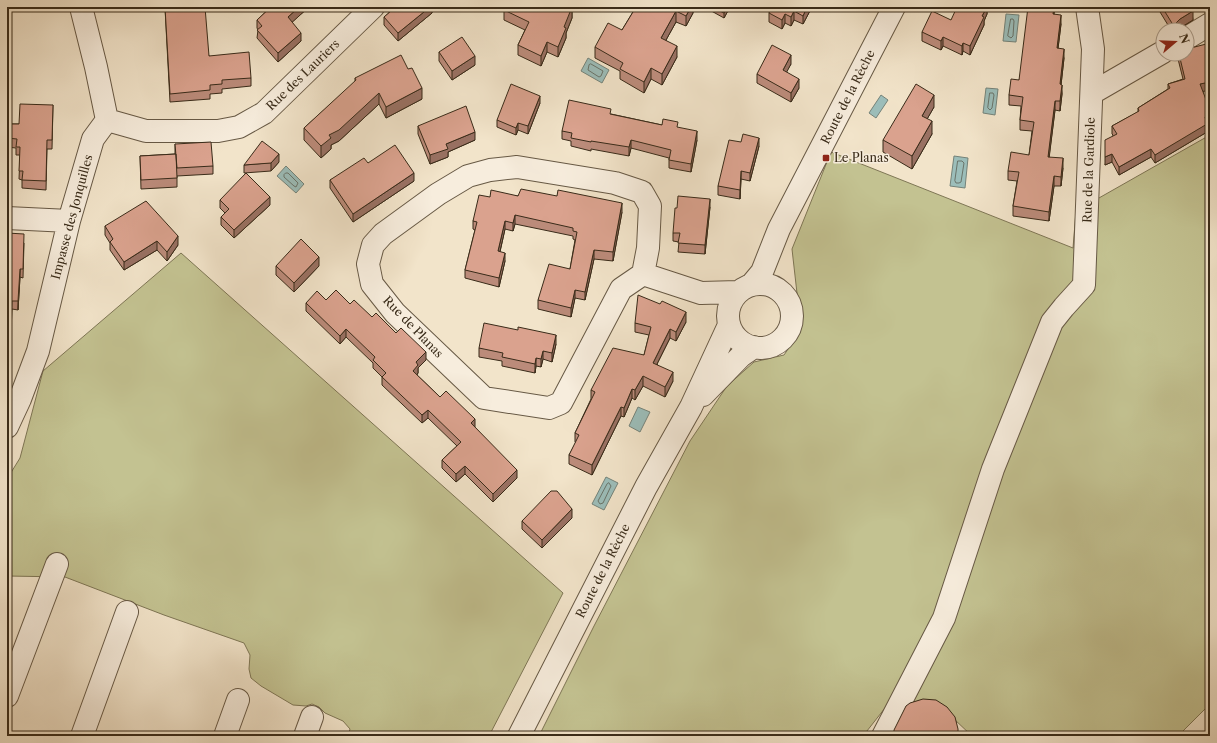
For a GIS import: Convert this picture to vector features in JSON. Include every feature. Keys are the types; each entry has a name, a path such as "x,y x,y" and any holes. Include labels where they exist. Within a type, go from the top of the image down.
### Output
{"street":[{"path":"81,7 107,120"},
{"name":"Rue des Lauriers","path":"107,120 146,131 218,131 239,127 264,113 373,7"},
{"name":"Route de la Rèche","path":"745,288 762,272 780,229 894,7"},
{"name":"Rue de la Gardiole","path":"883,736 944,618 993,469 1052,322 1064,306 1084,285 1093,49 1087,7"},
{"path":"1195,33 1210,24"},
{"path":"1092,93 1155,57"},
{"name":"Impasse des Jonquilles","path":"7,427 20,399 38,351 69,221 93,139 107,120"},
{"name":"Rue de Planas","path":"517,167 615,183 642,192 650,206 648,248 643,274 622,289 561,403 549,408 484,398 396,313 372,284 368,264 373,245 383,234 438,194 468,176 490,170 517,167"},
{"path":"7,218 69,221"},
{"name":"Route de la Rèche","path":"780,229 778,272 782,292"},
{"path":"643,274 701,293 745,288 763,283 774,286 789,300 793,310 789,331 783,339 774,345 764,348 754,348 738,339 733,333 728,321 712,308 701,293"},
{"path":"728,321 730,304 745,288"},
{"name":"Route de la Rèche","path":"519,736 646,487 691,407 728,321"},
{"name":"Route de la Rèche","path":"691,407 741,356 754,348"},
{"path":"7,696 57,564"},
{"path":"82,736 127,612"},
{"path":"225,736 238,700"}],"shaded area":[{"path":"1210,135 1210,704 1178,736 972,736 953,718 896,694 863,736 539,736 690,441 727,386 754,362 784,355 799,333 798,302 792,249 831,152 1073,248 1076,211"},
{"path":"181,253 563,593 489,736 348,736 350,729 343,721 325,713 319,707 312,704 306,706 293,705 261,686 251,678 249,669 250,655 244,643 164,615 65,577 7,576 7,479 20,458 43,371"}],"water":[{"path":"1006,14 1019,15 1016,42 1003,41"},
{"path":"588,58 609,70 602,83 581,71"},
{"path":"986,88 998,89 995,115 983,113"},
{"path":"881,95 888,100 876,118 869,113"},
{"path":"954,156 968,158 965,188 950,186"},
{"path":"286,166 304,184 296,193 277,176"},
{"path":"638,407 650,412 640,432 629,426"},
{"path":"606,477 618,483 604,510 592,504"}],"building":[{"path":"165,7 205,7 209,56 249,52 251,78 222,80 222,84 210,85 210,90 170,94"},
{"path":"271,7 299,7 288,17 301,33 278,53 257,30 262,26 257,20"},
{"path":"391,7 430,7 398,33 384,17 391,11 389,9"},
{"path":"505,7 572,7 564,27 566,28 558,47 547,42 541,56 518,45 529,22 504,10"},
{"path":"636,7 691,7 686,16 676,11 661,38 677,46 662,74 651,68 644,82 620,69 623,63 595,47 608,23 622,30"},
{"path":"712,7 728,7 724,13"},
{"path":"772,7 807,7 803,16 794,11 791,17 785,14 782,20 769,13"},
{"path":"957,7 987,7 982,16 984,17 970,46 963,43 962,46 943,37 941,41 922,32 932,11 951,20"},
{"path":"1028,7 1054,7 1053,14 1061,15 1057,48 1064,49 1060,84 1062,85 1060,101 1055,101 1048,157 1063,158 1061,177 1054,176 1049,212 1013,206 1019,172 1008,171 1011,152 1029,155 1034,122 1020,120 1023,97 1009,95 1011,79 1019,80"},
{"path":"1162,7 1191,7 1193,11 1177,22 1171,22"},
{"path":"462,37 475,56 452,71 439,52"},
{"path":"1210,43 1210,82 1200,84 1210,110 1210,116 1205,117 1207,124 1155,155 1151,149 1119,167 1112,154 1105,157 1105,140 1117,134 1112,126 1139,111 1138,108 1170,88 1168,84 1185,79 1181,62 1195,62 1195,47"},
{"path":"772,45 791,55 783,70 799,79 791,93 757,74"},
{"path":"401,55 408,69 412,68 422,88 386,107 379,93 339,130 329,135 331,138 321,146 304,128 356,80 355,78"},
{"path":"511,84 540,96 528,126 518,123 516,128 497,120"},
{"path":"916,84 934,95 922,116 932,121 912,156 883,140"},
{"path":"569,100 611,109 610,114 662,125 663,119 678,122 677,127 697,131 691,164 669,160 671,150 631,140 629,147 571,138 572,133 562,131"},
{"path":"20,104 53,105 52,140 47,140 46,181 22,180 23,171 19,171 20,147 16,147 17,139 7,138 7,124 19,124"},
{"path":"466,106 475,132 446,144 448,149 430,155 418,126"},
{"path":"743,134 759,138 750,173 741,171 740,190 718,186 729,140 741,142"},
{"path":"262,141 279,154 271,163 244,165"},
{"path":"211,142 213,166 177,168 175,144"},
{"path":"395,145 414,173 353,214 330,180 364,158 368,163"},
{"path":"176,154 177,178 141,180 140,156"},
{"path":"246,173 270,197 234,230 221,217 229,209 220,200"},
{"path":"521,189 557,196 558,190 622,203 613,252 594,250 585,292 575,290 571,308 538,300 549,264 570,269 577,232 573,231 573,228 515,215 513,223 505,221 498,251 505,253 499,278 465,270 477,222 473,221 479,195 490,197 491,190 518,196"},
{"path":"678,196 710,199 705,245 678,243 680,233 673,233 675,208 677,208"},
{"path":"146,201 178,236 167,252 157,241 124,262 110,242 113,239 105,226"},
{"path":"7,233 24,234 23,269 20,269 18,301 12,301 11,322 7,322"},
{"path":"301,239 319,257 294,283 276,266"},
{"path":"336,290 350,304 354,300 372,317 376,313 396,333 401,328 426,352 416,362 418,365 413,371 440,397 446,391 475,419 471,423 517,470 493,494 465,466 456,474 442,460 461,442 428,410 422,415 382,377 386,373 373,360 375,357 346,329 340,336 306,303 317,291 326,300"},
{"path":"638,295 660,304 662,301 686,312 676,332 670,329 653,363 673,372 665,387 643,376 635,390 632,389 624,408 621,407 592,465 569,455 579,435 575,433 595,392 591,390 613,348 644,355 651,327 635,323"},
{"path":"484,323 518,330 518,327 556,335 552,353 543,351 541,359 536,358 535,364 502,357 503,353 479,348"},
{"path":"551,491 557,491 572,509 542,540 522,521"},
{"path":"923,699 936,700 947,707 955,717 958,736 894,736 894,730 906,706 910,703"}],"place":[{"name":"Le Planas","path":"826,158"}]}
